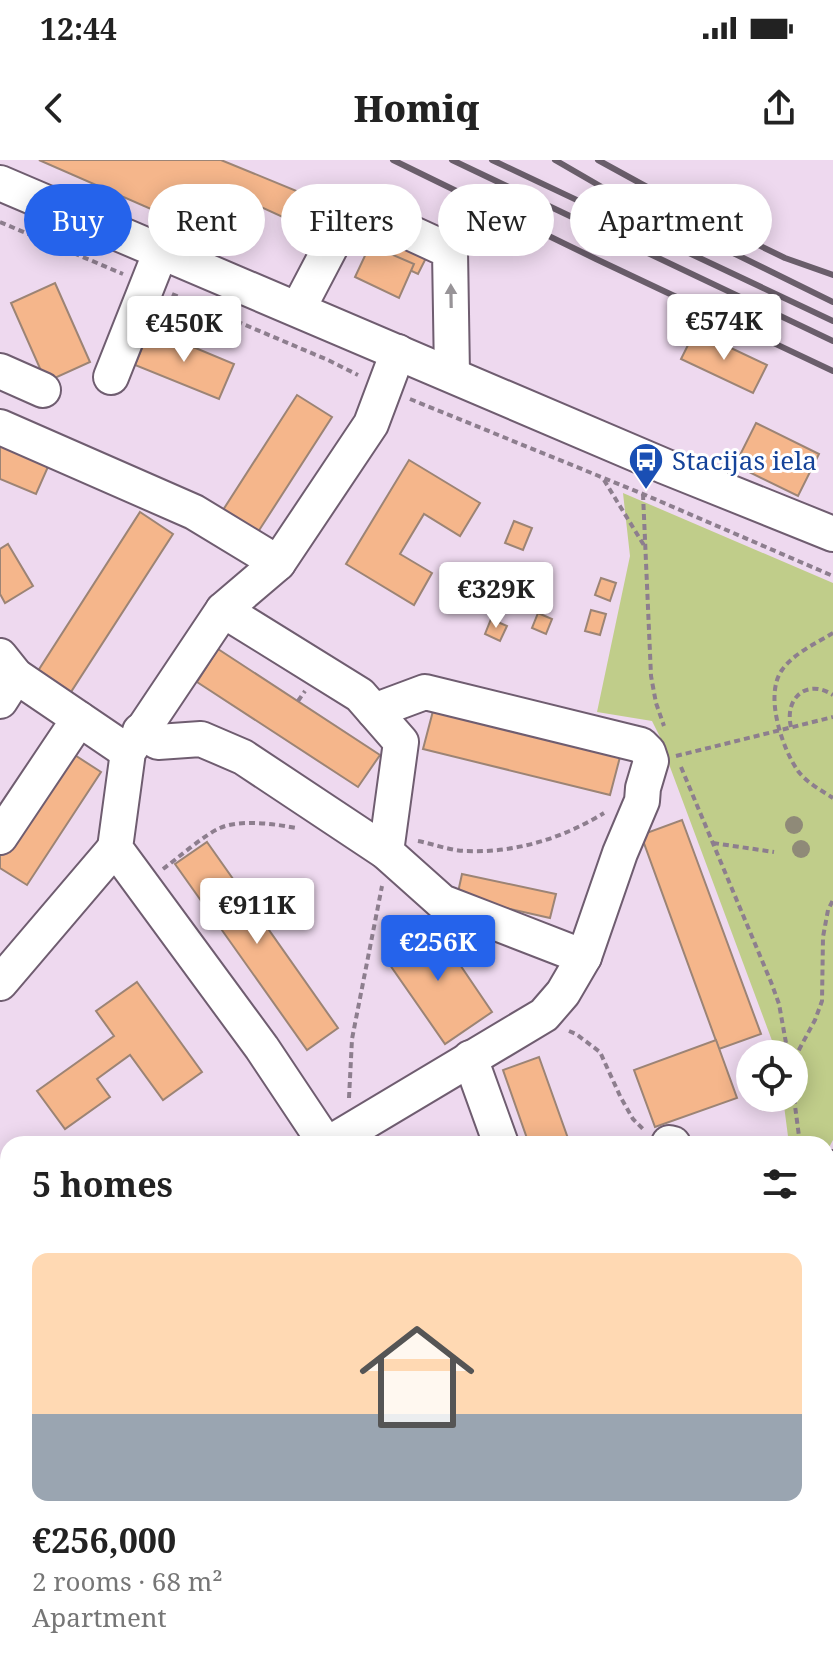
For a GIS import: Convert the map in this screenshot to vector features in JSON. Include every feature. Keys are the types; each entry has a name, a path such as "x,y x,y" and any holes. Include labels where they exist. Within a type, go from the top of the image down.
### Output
{"street":[{"path":"0,183 148,246"},
{"path":"298,309 352,206 450,251 452,374"},
{"path":"111,377 159,256"},
{"path":"173,256 664,466 833,534"},
{"path":"0,983 115,848 134,742 223,610 278,563 371,424 398,352"},
{"path":"0,371 43,390"},
{"path":"0,427 194,512 278,563"},
{"path":"223,610 360,695 401,742 385,858"},
{"path":"5,678 79,719 134,742 201,739 243,757 442,902 584,957"},
{"path":"341,1136 541,1017 563,993 584,957 620,853 642,801 651,761 641,745 425,692 374,711"},
{"path":"0,837 79,719"},
{"path":"115,848 331,1136"},
{"path":"470,1058 498,1136"}],"path":[{"path":"0,222 328,360 384,389 643,494 833,576"},
{"path":"603,478 645,547"},
{"path":"643,494 651,676 656,703 666,730"},
{"path":"833,633 796,657 780,672 775,690 776,718 792,760 799,773 833,798"},
{"path":"791,727 788,716 791,703 798,695 808,689 819,688 833,695"},
{"path":"785,1040 779,1004 771,982 676,756 833,717"},
{"path":"335,1136 385,858 402,839 465,852 510,848 549,840 583,826 643,788"},
{"path":"142,885 221,827 276,824 305,830"},
{"path":"713,843 774,852"},
{"path":"804,1040 822,1001 823,937 833,900"},
{"path":"541,1017 576,1034 600,1052 633,1119 650,1136"},
{"path":"796,1112 799,1136"}],"green space":[{"path":"623,493 833,583 833,1136 788,1136 785,1112 808,1112 808,1040 772,1040 652,721 597,712 630,556"}],"building":[{"path":"39,160 221,160 281,185 281,216 265,209 265,184 148,184 148,208 132,201 132,184 94,184"},
{"path":"422,251 428,254 418,274 379,256 422,256"},
{"path":"365,256 395,256 414,264 399,298 355,277"},
{"path":"55,283 90,362 46,382 11,303"},
{"path":"150,329 234,364 219,399 135,365"},
{"path":"695,331 767,365 753,393 681,359"},
{"path":"297,395 332,417 258,532 223,510"},
{"path":"756,423 819,454 798,496 735,465"},
{"path":"0,437 51,460 36,494 0,479"},
{"path":"409,460 480,503 460,536 424,514 400,554 432,573 414,605 346,564"},
{"path":"140,512 173,534 69,695 36,674"},
{"path":"514,521 532,528 523,550 505,543"},
{"path":"8,544 33,586 5,603 0,594 0,549"},
{"path":"601,578 616,583 610,601 595,595"},
{"path":"591,610 606,614 600,635 585,631"},
{"path":"538,613 552,619 546,634 532,628"},
{"path":"491,619 507,626 500,641 485,634"},
{"path":"218,649 380,755 358,787 197,682"},
{"path":"433,711 620,757 610,795 423,749"},
{"path":"67,750 101,772 27,885 0,868 0,852"},
{"path":"682,820 761,1034 736,1040 736,1043 719,1049 641,835"},
{"path":"207,842 338,1028 307,1050 175,864"},
{"path":"462,874 556,894 550,918 457,897"},
{"path":"431,922 492,1012 445,1044 383,955"},
{"path":"137,982 202,1072 163,1100 130,1055 97,1079 110,1097 65,1129 37,1091 114,1036 96,1011"},
{"path":"716,1040 736,1098 655,1127 634,1070"},
{"path":"539,1057 567,1136 526,1136 503,1070"}],"railway":[{"path":"393,160 833,371"},
{"path":"452,160 833,341"},
{"path":"492,160 833,321"},
{"path":"555,160 619,197 833,302"},
{"path":"598,160 711,222 785,258 833,275"}],"place":[{"name":"Stacijas iela","path":"646,491"}]}
